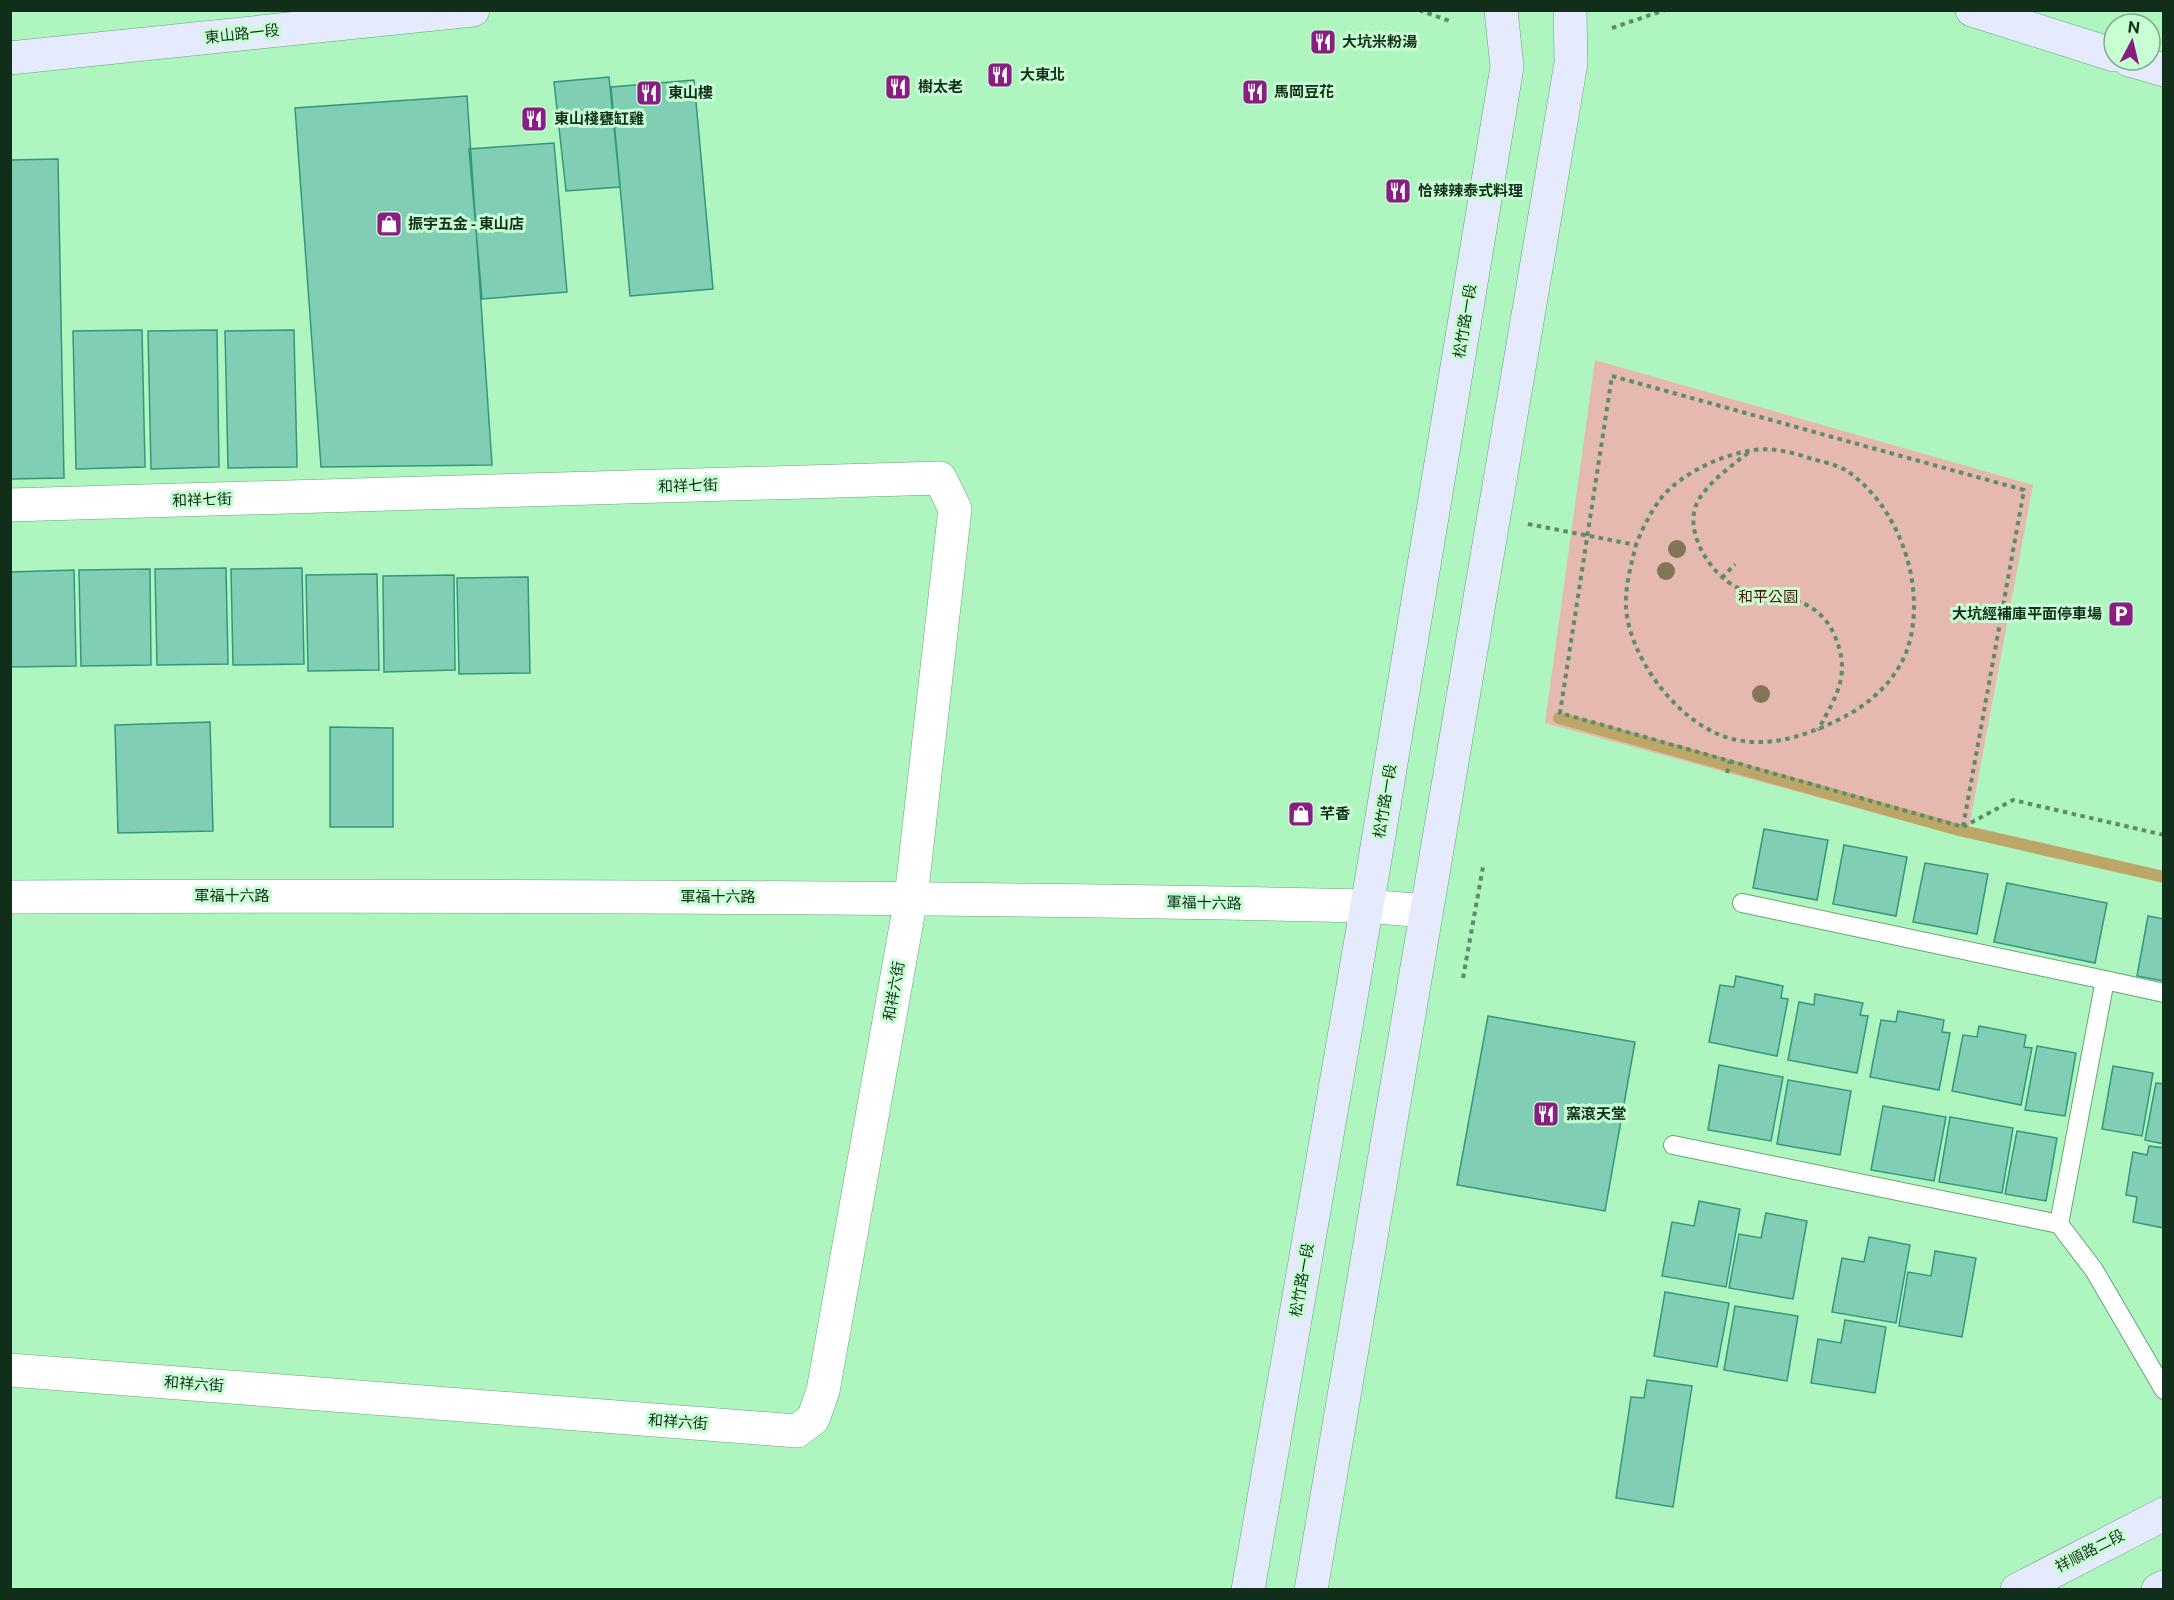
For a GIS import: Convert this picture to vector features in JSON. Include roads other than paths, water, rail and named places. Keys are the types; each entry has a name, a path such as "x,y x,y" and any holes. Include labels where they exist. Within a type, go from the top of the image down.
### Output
{"street":[{"name":"東山路一段","path":"10,58 473,10"},
{"name":"松竹路一段","path":"1248,1590 1507,67 1501,10"},
{"path":"1311,1590 1571,63 1570,10"},
{"path":"1972,10 2102,51"},
{"name":"和祥七街","path":"10,505 940,478 955,509 910,898"},
{"name":"軍福十六路","path":"10,897 407,895 910,898 1366,906 1425,911"},
{"name":"和祥六街","path":"10,1370 797,1431 813,1419 823,1390 910,898"},
{"name":"祥順路二段","path":"2017,1590 2163,1514"},
{"path":"2158,1590 2163,1587"}],"lane":[{"path":"1742,903 2163,993"},
{"path":"2059,1224 2105,980"},
{"path":"1672,1145 2059,1224 2094,1270 2163,1390"}],"waterway":[{"path":"1559,718 1959,830 2164,877"}],"place":[{"name":"大坑米粉湯","path":"1323,42"},
{"name":"大東北","path":"1000,75"},
{"name":"樹太老","path":"898,87"},
{"name":"馬岡豆花","path":"1255,92"},
{"name":"東山樓","path":"649,93"},
{"name":"東山棧甕缸雞","path":"534,119"},
{"name":"恰辣辣泰式料理","path":"1398,191"},
{"name":"振宇五金 - 東山店","path":"389,224"},
{"name":"大坑經補庫平面停車場","path":"2121,614"},
{"name":"芊香","path":"1301,814"},
{"name":"窯滾天堂","path":"1546,1114"}],"park label":[{"name":"和平公園","path":"1768,597"}]}
